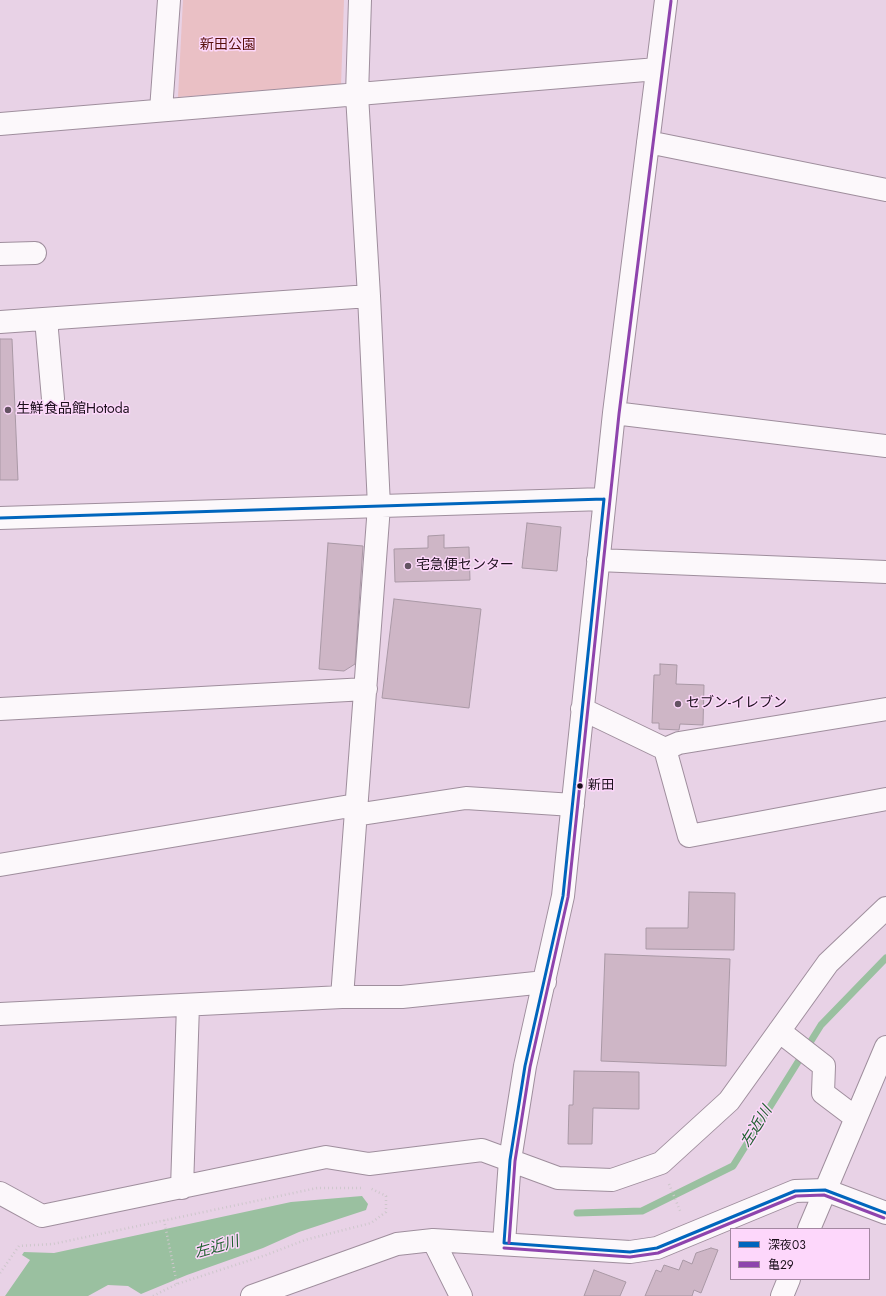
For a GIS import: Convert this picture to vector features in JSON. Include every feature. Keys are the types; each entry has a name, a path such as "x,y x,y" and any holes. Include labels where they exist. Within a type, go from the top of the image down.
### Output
{"street":[{"path":"161,110 169,0"},
{"path":"342,997 355,810 366,689 378,506 369,296 357,95 360,0"},
{"path":"504,1243 510,1160 525,1066 563,896 604,499 666,0"},
{"path":"0,124 657,69"},
{"path":"648,142 886,190"},
{"path":"0,254 35,252"},
{"path":"0,322 369,296"},
{"path":"46,319 53,399"},
{"path":"614,413 886,446"},
{"path":"0,518 604,499"},
{"path":"598,560 886,572"},
{"path":"0,709 366,689"},
{"path":"582,709 665,749 689,836 886,799"},
{"path":"665,749 679,743 886,709"},
{"path":"0,865 355,810 466,798 573,805"},
{"path":"0,1193 42,1216 326,1157 369,1164 482,1150 558,1178 612,1180 661,1163 729,1101 828,963 886,908"},
{"path":"0,1014 342,997 402,997 545,982"},
{"path":"182,1188 188,1005"},
{"path":"779,1031 824,1066 823,1094 856,1118"},
{"path":"809,1228 886,1047"},
{"path":"252,1296 397,1244 433,1240 504,1243 630,1252 657,1248 795,1191 825,1190 886,1213"},
{"path":"433,1240 461,1296"},
{"path":"782,1296 789,1280"}],"path":[{"path":"661,1163 689,1235"},
{"path":"0,1273 19,1246 53,1244 317,1188 370,1188 386,1196 386,1212 371,1222 304,1240 266,1255 177,1284 153,1296"},
{"path":"164,1220 177,1284"}],"green space":[{"name":"新田公園","path":"183,0 344,0 341,85 178,97"}],"water":[{"path":"362,1196 368,1204 366,1210 299,1232 263,1248 187,1275 141,1294 128,1286 108,1285 88,1296 5,1296 30,1260 22,1255 24,1252 54,1253 291,1202"}],"building":[{"name":"生鮮食品館Hotoda","path":"0,339 12,339 18,480 0,480"},
{"path":"527,523 561,527 557,571 522,568"},
{"path":"444,535 444,548 469,547 470,580 395,582 394,549 428,548 428,536"},
{"path":"328,543 363,546 355,664 344,671 319,669"},
{"path":"394,599 481,609 469,708 382,698"},
{"name":"セブン-イレブン","path":"660,664 677,665 676,684 704,685 703,725 680,724 679,730 659,729 659,723 652,723 654,675 660,675"},
{"path":"689,892 735,893 734,950 646,949 646,928 688,928"},
{"path":"605,954 730,959 726,1066 601,1061"},
{"path":"574,1071 639,1072 639,1109 593,1108 592,1144 568,1144 569,1105 573,1105"},
{"path":"711,1248 718,1250 701,1293 694,1290 692,1296 645,1296 656,1270 661,1272 664,1265 679,1270 683,1260 692,1264 696,1253"},
{"path":"594,1270 626,1282 620,1296 584,1296"}],"waterway":[{"name":"左近川","path":"577,1213 642,1211 733,1166 821,1025 886,958"}],"transit line":[{"name":"亀29","path":"509,1243 515,1161 530,1067 568,897 619,414 671,1"},
{"name":"深夜03","path":"0,518 604,499"},
{"name":"深夜03","path":"504,1243 510,1160 525,1066 563,896 604,499"},
{"name":"深夜03","path":"504,1243 630,1252 657,1248 795,1191 825,1190 886,1213"},
{"name":"亀29","path":"504,1248 630,1257 658,1253 796,1196 824,1195 884,1218"}],"place":[{"name":"生鮮食品館Hotoda","path":"8,410"},
{"name":"宅急便センター","path":"408,566"},
{"name":"セブン-イレブン","path":"678,704"},
{"name":"新田","path":"580,786"}]}
